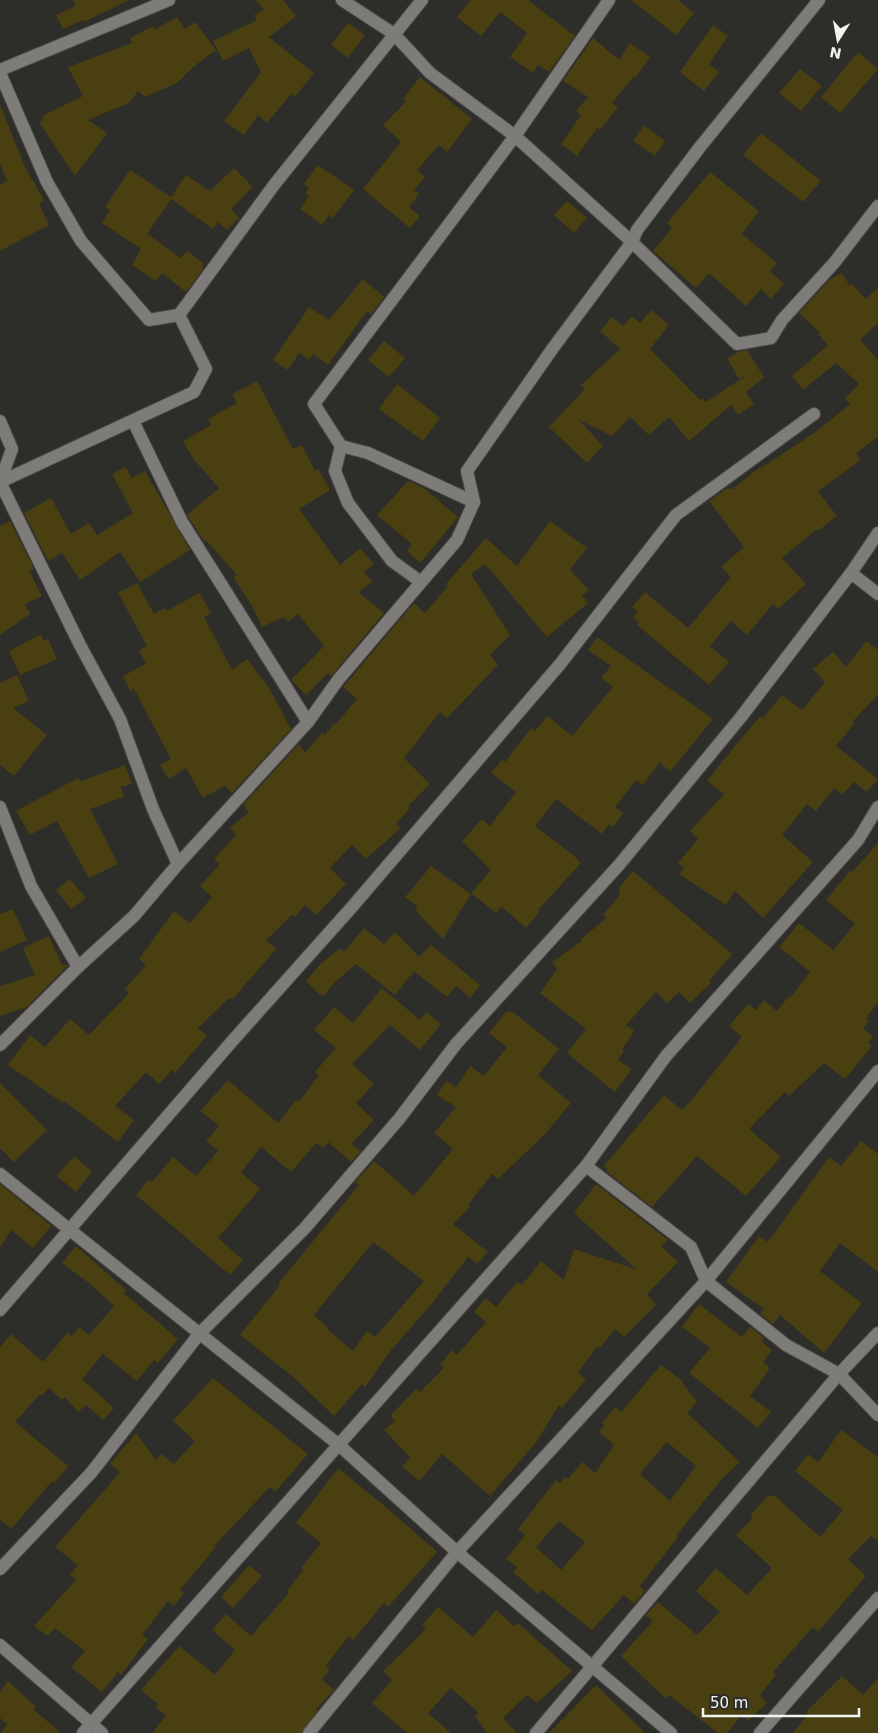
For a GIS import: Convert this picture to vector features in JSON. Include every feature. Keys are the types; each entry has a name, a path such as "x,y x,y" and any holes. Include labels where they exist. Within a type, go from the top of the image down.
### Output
{"street":[{"path":"169,0 0,72 48,182 81,241 149,320 179,315 274,185 422,0"},
{"path":"342,0 394,34 430,73 515,136 632,242 737,344 771,338 782,320 834,263 878,206"},
{"path":"474,502 368,453 341,446 314,404 515,136 609,0"},
{"path":"0,1045 78,966 134,916 178,864 308,722 338,680 457,540 474,502 467,471 552,348 632,242 637,230 700,147 819,0"},
{"path":"0,482 194,392 206,369 179,315"},
{"path":"0,1310 234,1038 352,907 555,671 676,515 814,414"},
{"path":"0,421 12,449 0,482 80,645 120,719 153,809 178,864"},
{"path":"132,421 182,522 308,722"},
{"path":"341,446 335,471 348,503 392,562 421,582"},
{"path":"0,1569 91,1473 200,1333 304,1228 398,1119 456,1044 619,865 741,717 851,573 878,534"},
{"path":"851,573 878,594"},
{"path":"0,807 31,886 78,966"},
{"path":"87,1729 586,1166 666,1056 858,840 878,807"},
{"path":"309,1733 457,1552 706,1281 878,1071"},
{"path":"586,1166 691,1247 706,1281 786,1345 839,1374 878,1415"},
{"path":"0,1174 339,1445 457,1552 672,1733"},
{"path":"536,1733 839,1374 878,1333"},
{"path":"760,1733 878,1598"},
{"path":"0,1645 87,1729 102,1733"}],"building":[{"path":"73,0 129,0 84,22 83,20 63,29 56,15 76,6"},
{"path":"256,0 283,0 296,16 269,37 314,73 295,97 291,94 267,123 258,115 244,135 224,121 261,72 249,48 223,61 213,41 257,20 254,15 264,10"},
{"path":"471,0 528,0 575,36 549,72 538,65 533,73 510,57 527,33 500,12 481,36 457,17"},
{"path":"631,0 678,0 694,13 676,35"},
{"path":"177,17 185,29 195,22 216,50 192,68 177,83 145,97 138,91 129,103 88,120 107,133 75,176 39,122 44,120 42,116 83,96 68,67 132,43 130,38 153,26 154,30"},
{"path":"348,23 365,35 348,58 331,45"},
{"path":"713,25 728,36 709,64 719,72 704,91 680,72"},
{"path":"593,38 619,60 630,43 650,57 635,78 633,77 612,103 618,107 600,130 597,128 577,156 561,144 581,115 576,111 588,97 563,81"},
{"path":"858,52 878,69 840,113 821,97"},
{"path":"800,69 822,86 801,111 779,93"},
{"path":"420,77 472,119 447,152 439,145 417,170 425,177 414,190 419,194 409,207 420,216 410,228 363,189 401,142 383,125 406,102 403,99"},
{"path":"0,105 25,167 44,200 39,204 49,225 0,251 0,185 7,181 0,164"},
{"path":"644,125 665,141 655,156 633,141"},
{"path":"761,133 821,181 803,202 743,155"},
{"path":"318,165 354,190 333,218 329,215 322,225 300,209 309,196 305,194 309,188 304,184"},
{"path":"234,168 253,187 231,209 239,218 227,230 218,222 213,229 171,199 147,234 181,258 187,251 203,263 203,269 186,292 162,273 156,281 132,265 141,249 102,223 110,210 105,207 130,170 171,197 186,175 210,191"},
{"path":"710,172 759,211 742,234 777,263 770,271 784,284 771,299 761,289 746,306 709,273 696,288 653,251 672,228 667,223"},
{"path":"567,201 587,218 574,233 554,215"},
{"path":"842,273 850,286 852,284 866,299 878,288 878,323 860,340 878,360 878,437 856,453 861,460 818,491 837,516 818,531 817,529 782,558 806,584 778,609 773,604 747,635 731,621 710,646 729,662 709,685 637,625 639,622 633,617 638,612 632,607 645,592 688,628 731,577 721,567 744,547 709,501 727,488 732,489 760,467 814,433 850,404 845,398 859,384 836,363 803,390 792,376 828,345 818,334 820,333 799,313 829,280"},
{"path":"363,279 384,297 371,314 367,311 328,365 313,354 309,360 299,353 288,370 273,360 309,307 329,320"},
{"path":"651,310 669,325 650,349 700,400 702,398 706,402 750,373 739,379 727,358 747,350 764,377 746,392 754,404 738,415 731,405 689,441 669,417 649,435 630,417 612,436 579,420 603,446 587,463 549,427 585,389 581,385 620,349 600,331 612,317 623,326 632,316 640,323"},
{"path":"384,341 405,358 389,377 368,360"},
{"path":"257,381 293,449 302,445 315,471 318,469 330,490 299,509 340,565 360,548 374,564 364,572 372,582 358,592 384,613 331,676 328,673 306,695 291,680 324,646 298,614 288,622 284,617 262,627 252,606 233,577 237,575 206,540 204,541 187,515 219,488 194,460 183,441 211,425 208,419 237,403 232,394"},
{"path":"397,384 440,418 423,441 379,409"},
{"path":"125,467 132,478 145,471 190,550 140,582 120,552 80,580 62,553 48,561 24,513 51,498 71,534 89,523 97,535 133,513 112,474"},
{"path":"408,481 424,488 458,517 420,563 407,551 412,544 377,515"},
{"path":"10,521 34,569 29,571 42,596 25,604 30,614 0,635 0,526"},
{"path":"550,521 587,548 570,570 589,590 582,596 588,603 547,637 485,564 471,574 510,635 490,655 498,665 447,718 440,712 404,758 430,784 408,806 410,808 396,824 401,828 366,859 352,845 330,868 346,884 316,915 305,905 295,917 292,915 266,940 276,949 232,1000 229,998 198,1028 207,1036 175,1073 172,1070 159,1084 146,1072 115,1106 134,1120 118,1142 64,1101 63,1103 8,1065 30,1035 45,1047 70,1019 89,1035 129,993 125,989 146,965 139,959 174,911 190,923 212,897 200,886 220,864 214,859 236,835 230,828 249,812 243,805 299,744 305,753 322,733 325,735 334,723 336,724 357,699 343,687 414,603 425,613 448,586 446,584 486,538 517,566"},
{"path":"137,583 154,614 165,608 166,611 200,593 211,613 204,617 232,670 247,659 268,686 291,729 232,793 225,786 203,798 186,768 169,779 160,765 171,759 134,689 130,691 123,676 146,664 139,650 147,646 118,593"},
{"path":"41,634 44,641 48,639 57,659 20,675 9,651"},
{"path":"597,637 713,719 670,772 660,762 643,785 636,780 615,807 623,813 613,827 609,824 602,834 556,799 535,826 581,863 538,910 540,911 526,928 502,907 496,913 471,893 491,870 462,841 482,819 490,826 516,792 491,773 502,760 505,762 531,728 535,731 548,716 572,736 613,687 601,678 611,666 588,650"},
{"path":"866,641 878,650 878,695 852,722 855,723 836,746 878,779 867,792 854,782 842,795 834,788 816,811 807,804 782,835 813,862 763,918 735,891 726,905 679,874 684,868 678,863 698,839 690,831 724,794 707,781 760,716 763,718 782,695 802,710 825,682 813,669 833,652 846,667"},
{"path":"17,675 29,701 13,708 47,735 14,776 0,765 0,683"},
{"path":"125,765 132,784 121,787 124,797 90,809 118,864 89,878 57,821 30,835 16,811 78,778 81,781"},
{"path":"878,843 878,1002 866,1018 869,1021 863,1028 873,1037 868,1043 872,1046 845,1079 824,1063 789,1096 785,1092 749,1129 781,1157 746,1196 697,1156 652,1207 606,1171 608,1170 604,1166 664,1095 682,1110 690,1102 742,1037 729,1026 748,1004 756,1010 764,1000 777,1011 789,996 790,998 810,972 779,947 799,923 833,950 855,924 826,900 850,871 852,872"},
{"path":"431,866 471,894 443,939 415,910 418,907 405,897"},
{"path":"633,871 732,954 709,981 711,983 690,1003 679,992 667,1003 656,992 626,1025 634,1031 618,1060 632,1069 615,1092 567,1053 586,1029 540,993 557,969 552,962 582,941 581,939 607,918 603,915 620,895 619,888"},
{"path":"70,879 86,898 71,909 56,890"},
{"path":"13,909 27,940 0,952 0,914"},
{"path":"364,928 384,944 395,932 419,957 431,945 480,985 470,998 456,986 447,997 414,971 395,995 356,964 335,982 324,995 320,995 306,981 319,965 340,948 344,952"},
{"path":"49,936 62,965 68,965 27,1007 0,1016 0,986 35,975 23,948"},
{"path":"382,988 420,1020 426,1012 441,1024 420,1050 390,1025 352,1064 374,1084 356,1103 374,1120 351,1144 361,1151 351,1162 328,1142 323,1148 316,1143 291,1172 261,1147 241,1172 260,1189 218,1238 243,1260 230,1275 136,1195 149,1179 152,1182 173,1157 196,1176 218,1151 206,1141 219,1126 200,1111 228,1080 278,1123 296,1100 299,1102 319,1075 315,1072 336,1048 314,1030 334,1007 353,1023"},
{"path":"506,1012 513,1012 559,1049 538,1075 571,1103 545,1134 498,1179 492,1174 468,1205 470,1207 453,1224 488,1252 477,1264 468,1257 434,1301 392,1349 365,1387 362,1384 334,1416 292,1376 240,1335 280,1285 278,1284 359,1185 355,1182 374,1161 414,1196 453,1149 434,1133 456,1107 437,1095 446,1081 456,1087 470,1066 484,1076 507,1047 489,1033","holes":["373,1242 424,1281 375,1337 367,1331 353,1351 314,1315"]},
{"path":"0,1083 47,1130 14,1162 0,1148"},
{"path":"861,1141 878,1154 878,1272 840,1243 820,1271 862,1303 824,1353 780,1315 773,1324 760,1314 764,1309 726,1282 759,1236 768,1242 829,1157 841,1166"},
{"path":"74,1156 92,1172 76,1192 57,1176"},
{"path":"0,1184 51,1226 33,1248 11,1230 0,1247"},
{"path":"596,1184 668,1240 661,1246 678,1262 647,1294 656,1305 624,1337 615,1329 600,1348 598,1346 578,1372 586,1379 562,1408 559,1405 537,1441 490,1496 442,1454 420,1481 402,1467 410,1457 384,1430 395,1421 390,1416 416,1389 420,1392 444,1368 440,1365 452,1350 457,1355 486,1322 474,1312 486,1298 496,1307 517,1282 522,1285 541,1261 564,1280 574,1249 636,1269 574,1213"},
{"path":"76,1246 126,1290 124,1293 178,1339 158,1363 154,1360 137,1381 103,1354 82,1379 114,1408 103,1420 86,1405 78,1412 65,1397 62,1400 49,1388 42,1396 40,1394 15,1422 68,1466 54,1483 52,1481 11,1529 0,1519 0,1347 11,1334 43,1362 68,1332 72,1336 79,1327 89,1335 114,1306 89,1283 62,1263"},
{"path":"699,1304 742,1337 750,1327 764,1338 761,1341 772,1350 763,1362 770,1368 750,1396 771,1412 758,1428 689,1373 710,1348 682,1327"},
{"path":"661,1365 681,1380 697,1402 687,1413 740,1462 721,1480 676,1536 678,1537 640,1586 645,1591 634,1604 624,1595 592,1630 542,1590 538,1594 513,1572 517,1567 506,1559 525,1535 518,1529 556,1480 560,1483 565,1477 568,1479 582,1462 595,1473 614,1445 599,1432 604,1425 602,1423 615,1407 621,1412","holes":["667,1442 696,1466 670,1501 641,1475 643,1470","559,1521 585,1542 561,1570 536,1547"]},
{"path":"213,1378 308,1454 275,1492 270,1487 214,1546 216,1547 180,1590 184,1593 174,1606 168,1601 142,1635 148,1639 121,1675 118,1672 102,1692 71,1667 85,1651 55,1628 48,1636 34,1626 76,1580 70,1575 78,1565 55,1547 120,1472 110,1464 136,1433 156,1460 161,1454 174,1464 195,1441 173,1421"},
{"path":"841,1430 878,1457 878,1541 871,1536 848,1559 866,1576 818,1632 813,1627 773,1672 776,1675 760,1695 767,1703 748,1721 742,1715 727,1733 718,1733 669,1695 666,1699 621,1656 653,1621 646,1615 658,1602 697,1635 720,1612 696,1591 716,1568 747,1595 772,1568 736,1535 753,1518 750,1515 768,1496 775,1496 820,1537 843,1510 795,1471 808,1454 818,1462"},
{"path":"338,1468 437,1552 388,1607 384,1603 353,1640 349,1636 326,1665 330,1669 322,1679 334,1690 316,1709 318,1710 301,1733 152,1733 166,1715 155,1707 158,1704 141,1690 179,1646 215,1675 235,1650 212,1630 226,1614 251,1636 289,1593 287,1591 303,1570 301,1568 321,1543 296,1523"},
{"path":"249,1565 262,1576 233,1608 221,1597"},
{"path":"438,1607 473,1637 496,1610 514,1626 518,1623 572,1671 537,1703 527,1695 503,1718 517,1733 487,1733 475,1716 479,1713 451,1688 428,1713 451,1733 407,1733 372,1703 392,1680 383,1671 426,1629 422,1625"},
{"path":"842,1676 863,1695 878,1678 878,1733 793,1733 808,1714 806,1712"},
{"path":"8,1681 36,1707 34,1710 61,1733 1,1733 7,1724 0,1718 0,1692"},
{"path":"596,1685 645,1733 549,1733"}]}
